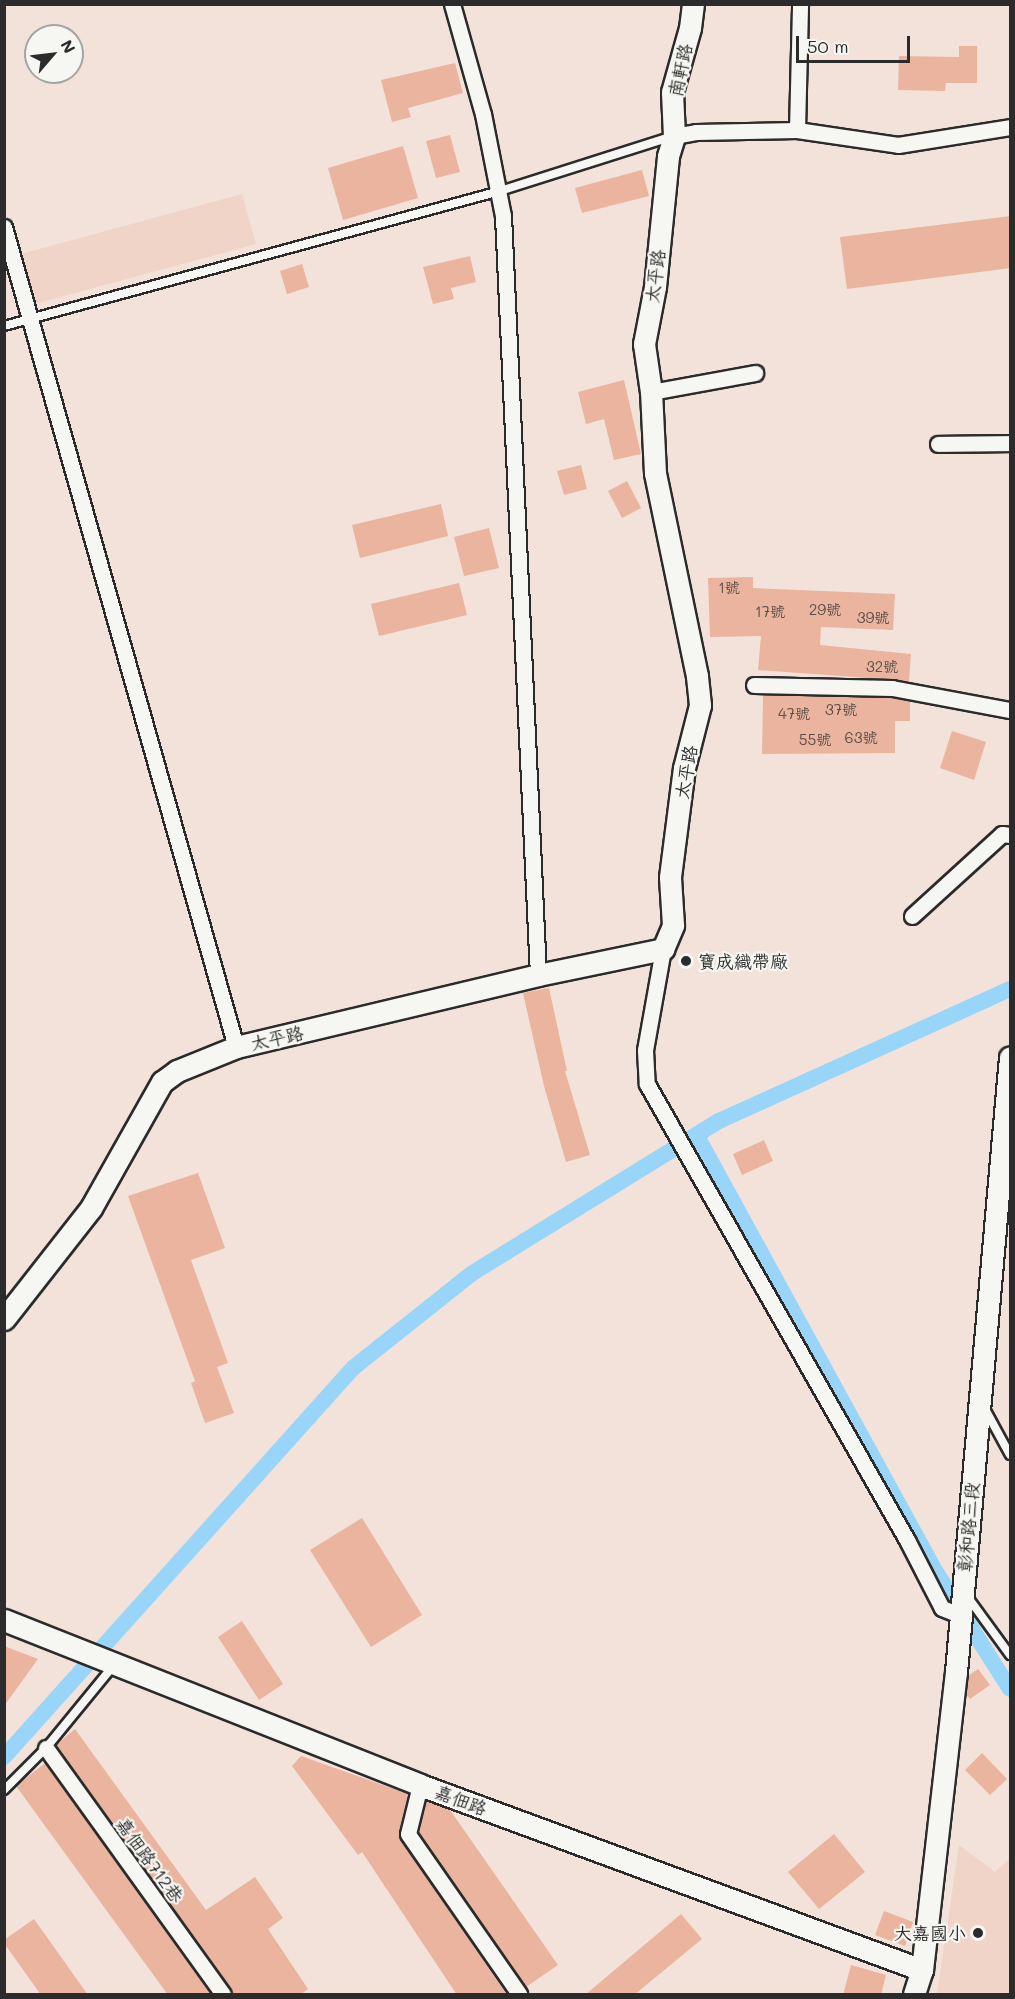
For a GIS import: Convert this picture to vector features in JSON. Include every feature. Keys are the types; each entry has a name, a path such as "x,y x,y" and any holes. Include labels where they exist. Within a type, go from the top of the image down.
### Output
{"street":[{"path":"452,4 483,114 500,191 538,975"},
{"name":"南軒路","path":"674,136 672,92 690,28 693,4"},
{"path":"797,130 800,4"},
{"path":"674,136 696,132 797,130 898,146 1011,127"},
{"name":"太平路","path":"4,1319 91,1208 162,1082 177,1071 236,1047 538,975 663,949 673,925 670,877 684,768 700,705 697,676 655,473 651,392 644,344 655,287 668,156 674,136"},
{"path":"4,227 236,1047"},
{"path":"651,392 754,374"},
{"path":"938,444 1011,443"},
{"path":"754,685 892,688 1011,710"},
{"path":"912,916 1002,834 1011,835"},
{"path":"663,949 645,1050 647,1084 907,1540 942,1608 962,1616"},
{"name":"彰和路三段","path":"914,1995 922,1970 962,1616 1011,1057"},
{"name":"嘉佃路","path":"4,1620 420,1785 922,1970"},
{"name":"嘉佃路712巷","path":"46,1748 223,1995"},
{"path":"420,1785 408,1834 519,1994"}],"lane":[{"path":"4,326 500,191 674,136"},
{"path":"980,1400 1011,1455"},
{"path":"963,1590 1011,1655"},
{"path":"4,1790 46,1748 115,1664"}],"shaded area":[{"path":"242,194 256,244 31,305 17,255"},
{"name":"大嘉國小","path":"959,1845 995,1872 1010,1858 1010,1994 937,1994"}],"building":[{"path":"959,46 977,46 977,83 946,83 945,91 898,90 899,56 959,57"},
{"path":"455,63 463,93 408,108 411,117 392,122 381,80"},
{"path":"450,135 460,172 436,178 426,141"},
{"path":"403,146 418,198 343,220 328,168"},
{"path":"642,170 649,196 582,213 575,188"},
{"path":"1011,216 1011,268 847,289 840,237"},
{"path":"470,256 476,282 451,288 454,299 433,304 423,267"},
{"path":"302,264 309,287 287,294 280,271"},
{"path":"624,380 641,454 614,460 604,419 586,424 578,392"},
{"path":"581,465 587,489 564,495 557,471"},
{"path":"627,481 641,508 622,518 608,491"},
{"path":"441,504 448,536 360,558 352,525"},
{"path":"489,528 499,568 464,576 454,537"},
{"path":"753,577 753,588 895,594 893,630 821,627 820,645 911,654 909,681 758,670 761,636 710,637 708,578"},
{"path":"459,583 467,615 379,636 371,604"},
{"path":"763,695 891,698 910,701 910,721 895,721 895,753 762,754"},
{"path":"952,731 986,742 974,780 940,768"},
{"path":"549,988 567,1071 565,1071 590,1155 566,1162 544,1086 523,993"},
{"path":"764,1140 773,1161 742,1175 733,1154"},
{"path":"198,1173 225,1248 191,1260 228,1363 217,1367 234,1413 205,1423 191,1383 195,1381 128,1196"},
{"path":"362,1518 422,1615 371,1647 310,1550"},
{"path":"242,1621 283,1684 259,1700 218,1637"},
{"path":"4,1646 38,1659 4,1706"},
{"path":"978,1669 990,1685 970,1699 966,1694 968,1676"},
{"path":"75,1729 206,1910 255,1877 283,1918 268,1929 308,1989 300,1995 233,1995 231,1988 56,1745"},
{"path":"982,1753 1007,1779 990,1795 965,1770"},
{"path":"301,1756 408,1794 399,1832 400,1839 507,1995 457,1995 362,1852 358,1855 292,1766"},
{"path":"45,1763 211,1995 168,1995 16,1786"},
{"path":"426,1801 450,1810 558,1965 526,1987 419,1832"},
{"path":"834,1834 865,1872 819,1909 788,1872"},
{"path":"884,1911 913,1922 905,1946 875,1935"},
{"path":"681,1914 702,1939 634,1995 585,1995"},
{"path":"34,1919 88,1995 41,1995 4,1943 4,1940"},
{"path":"851,1965 886,1975 881,1995 843,1995"}],"waterway":[{"path":"4,1757 353,1368 471,1274 719,1121 1010,989"},
{"path":"697,1136 936,1572 1010,1689"}],"place":[{"name":"寶成織帶廠","path":"686,961"},
{"name":"大嘉國小","path":"978,1933"}]}
